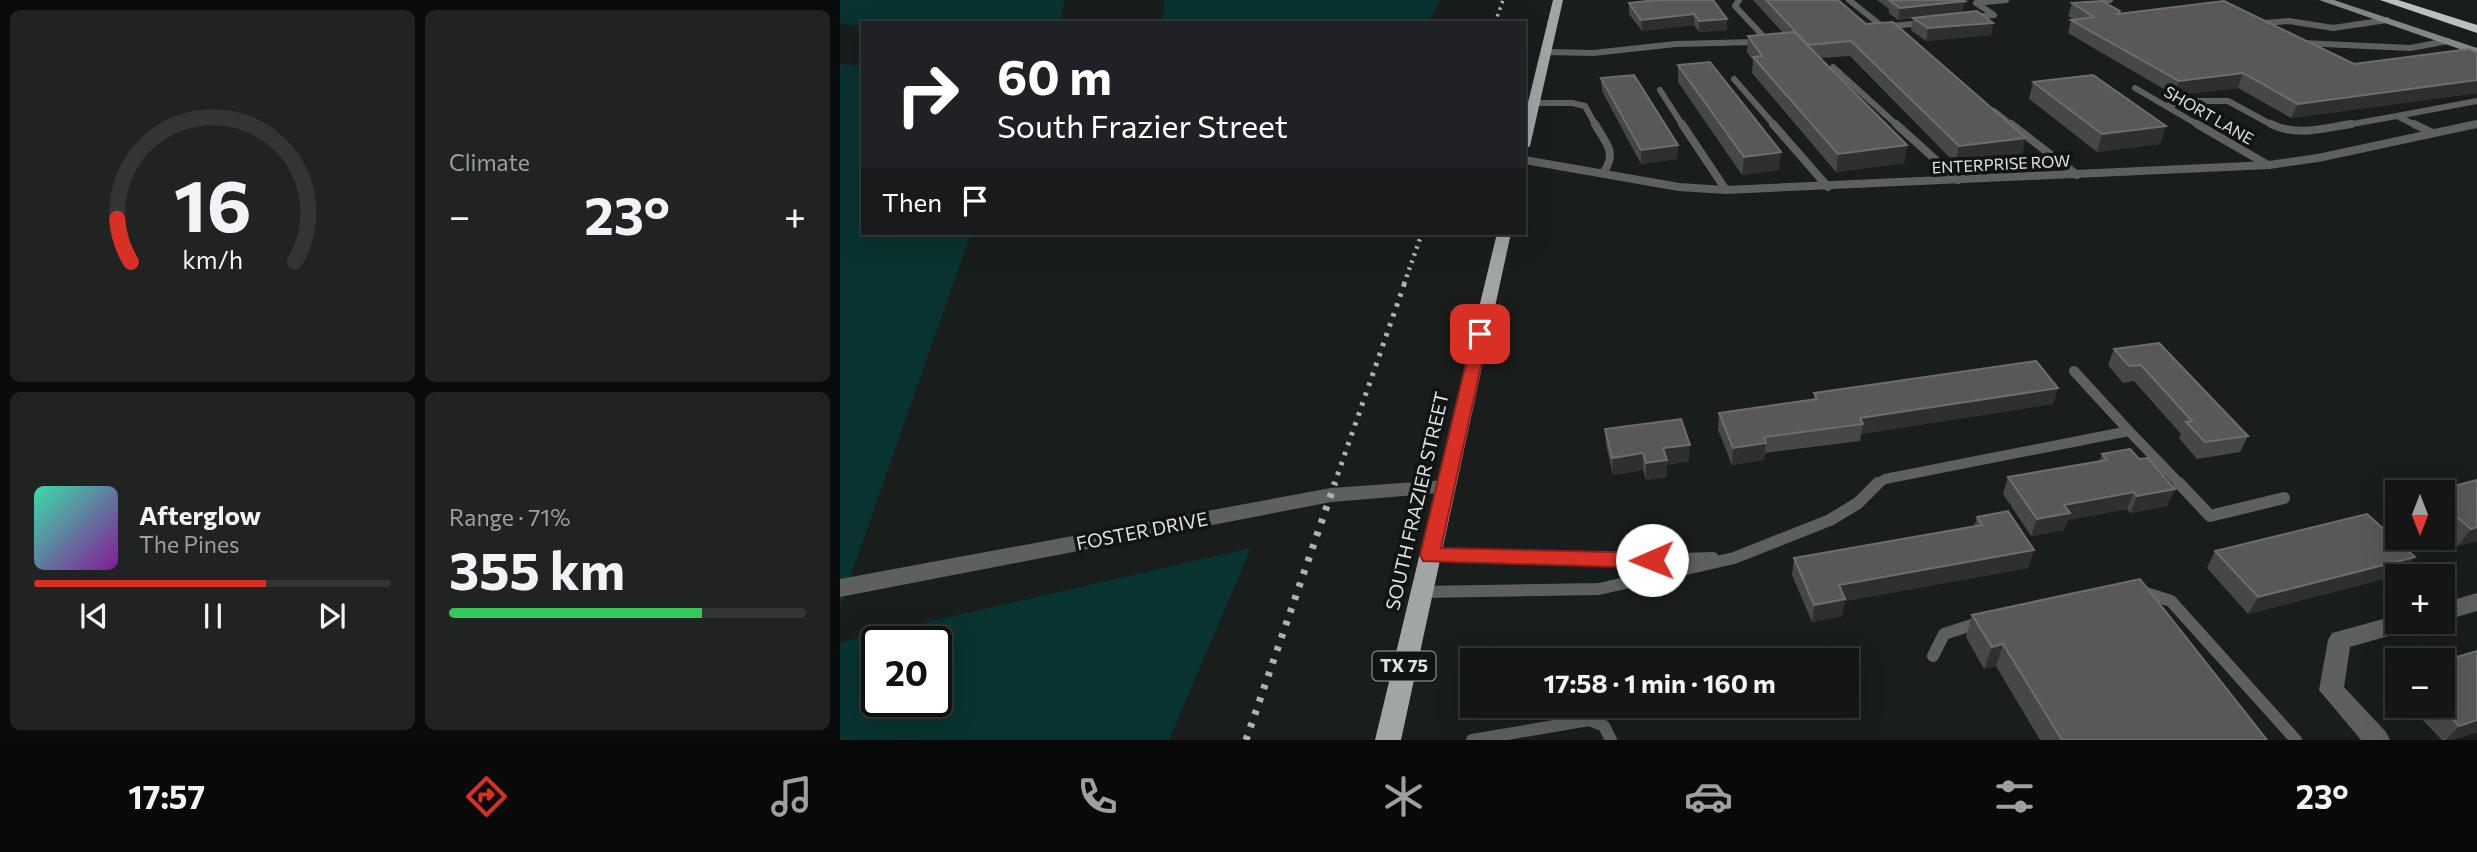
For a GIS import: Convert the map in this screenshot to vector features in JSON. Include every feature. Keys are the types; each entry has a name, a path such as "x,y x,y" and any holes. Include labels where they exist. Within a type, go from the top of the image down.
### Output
{"highway":[{"path":"2386,0 2477,29"},
{"path":"2425,0 2477,17"}],"main road":[{"path":"1526,137 1558,0"},
{"path":"2324,0 2448,41 2477,57"},
{"name":"SOUTH FRAZIER STREET","path":"1388,740 1504,235"}],"street":[{"name":"FOSTER DRIVE","path":"840,588 1331,495 1445,487"},
{"path":"2455,608 2477,602"},
{"path":"2378,740 2331,690 2340,640 2385,627"}],"lane":[{"path":"1546,52 1593,53 1676,44 1757,41 1765,38 1735,6 1740,0"},
{"path":"1849,0 1882,27 1932,22"},
{"path":"1969,18 1994,15 1976,3 2006,0"},
{"path":"2101,0 2110,0"},
{"path":"2275,30 2265,23 2288,20 2333,29 2387,20"},
{"path":"2300,43 2410,48 2448,41"},
{"path":"1833,67 1958,180"},
{"path":"1734,79 1828,187"},
{"name":"SHORT LANE","path":"2135,88 2269,165"},
{"path":"1660,90 1726,190"},
{"path":"2166,106 2187,101 2228,101 2281,129 2303,132 2477,101"},
{"path":"1534,103 1585,106 1612,155 1611,162 1603,173"},
{"path":"1989,107 2077,175"},
{"path":"2397,116 2433,133"},
{"name":"ENTERPRISE ROW","path":"1526,160 1679,187 1726,190 1828,187 2269,165 2477,124"},
{"path":"2074,371 2210,516 2284,498"},
{"path":"1421,592 1599,589 1734,558 1830,520 1858,503 1871,488 1885,479 2129,431"},
{"path":"1430,555 1624,561 1734,558"},
{"path":"2129,590 2153,593 2171,601 2296,740"},
{"path":"1933,656 1936,641 1941,634 1990,620"},
{"path":"1472,740 1589,720 1605,725 1611,740"}],"shaded area":[{"path":"840,0 1065,0 1060,21 861,21 861,26 840,24"},
{"path":"1164,0 1440,0 1429,21 1163,21"},
{"path":"840,64 861,66 861,235 970,235 840,606"},
{"path":"1251,548 1169,740 840,740 840,642 861,637 861,717 952,717 952,626 910,626"}],"building":[{"path":"1713,0 1727,19 1699,21 1694,14 1641,20 1629,3"},
{"path":"1766,0 1838,0 1866,24 1893,22 2026,138 1959,146 1851,41 1808,45"},
{"path":"1890,1 1965,1 1900,8"},
{"path":"2102,1 2120,11 2118,14 2224,1 2354,64 2469,49 2477,53 2477,80 2298,104 2243,73 2179,81 2071,20 2094,17 2072,3"},
{"path":"1977,11 1993,23 1928,28 1913,18"},
{"path":"1794,32 1907,145 1838,154 1753,57 1762,56 1748,36"},
{"path":"1710,62 1781,152 1744,157 1678,65"},
{"path":"1634,75 1678,145 1641,150 1601,78"},
{"path":"2093,75 2166,126 2102,134 2033,82"},
{"path":"2159,343 2248,436 2205,442 2186,422 2192,421 2141,365 2129,366 2114,349"},
{"path":"2036,361 2058,388 1860,418 1863,424 1764,437 1766,443 1733,448 1719,413 1817,399 1814,393"},
{"path":"1681,419 1690,445 1663,448 1667,460 1646,463 1643,453 1612,458 1605,429"},
{"path":"2130,449 2139,459 2148,458 2175,489 2137,496 2134,492 2064,505 2070,513 2037,519 2008,477 2107,460 2102,454"},
{"path":"2477,480 2477,527 2471,529 2455,515 2455,486"},
{"path":"2008,511 2034,550 1839,585 1845,599 1814,605 1794,558 1982,525 1977,517"},
{"path":"2367,514 2385,530 2385,550 2407,550 2415,557 2258,597 2215,551"},
{"path":"2140,579 2267,740 2062,740 2003,644 1992,647 1972,615"},
{"path":"2477,651 2477,720 2459,726 2451,718 2455,718 2455,657"}],"railway":[{"path":"1496,21 1503,0"},
{"path":"1404,284 1421,235"},
{"path":"1334,485 1405,282"},
{"path":"1246,740 1335,483"}],"route":[{"path":"1480,334 1430,555 1652,560"}]}
